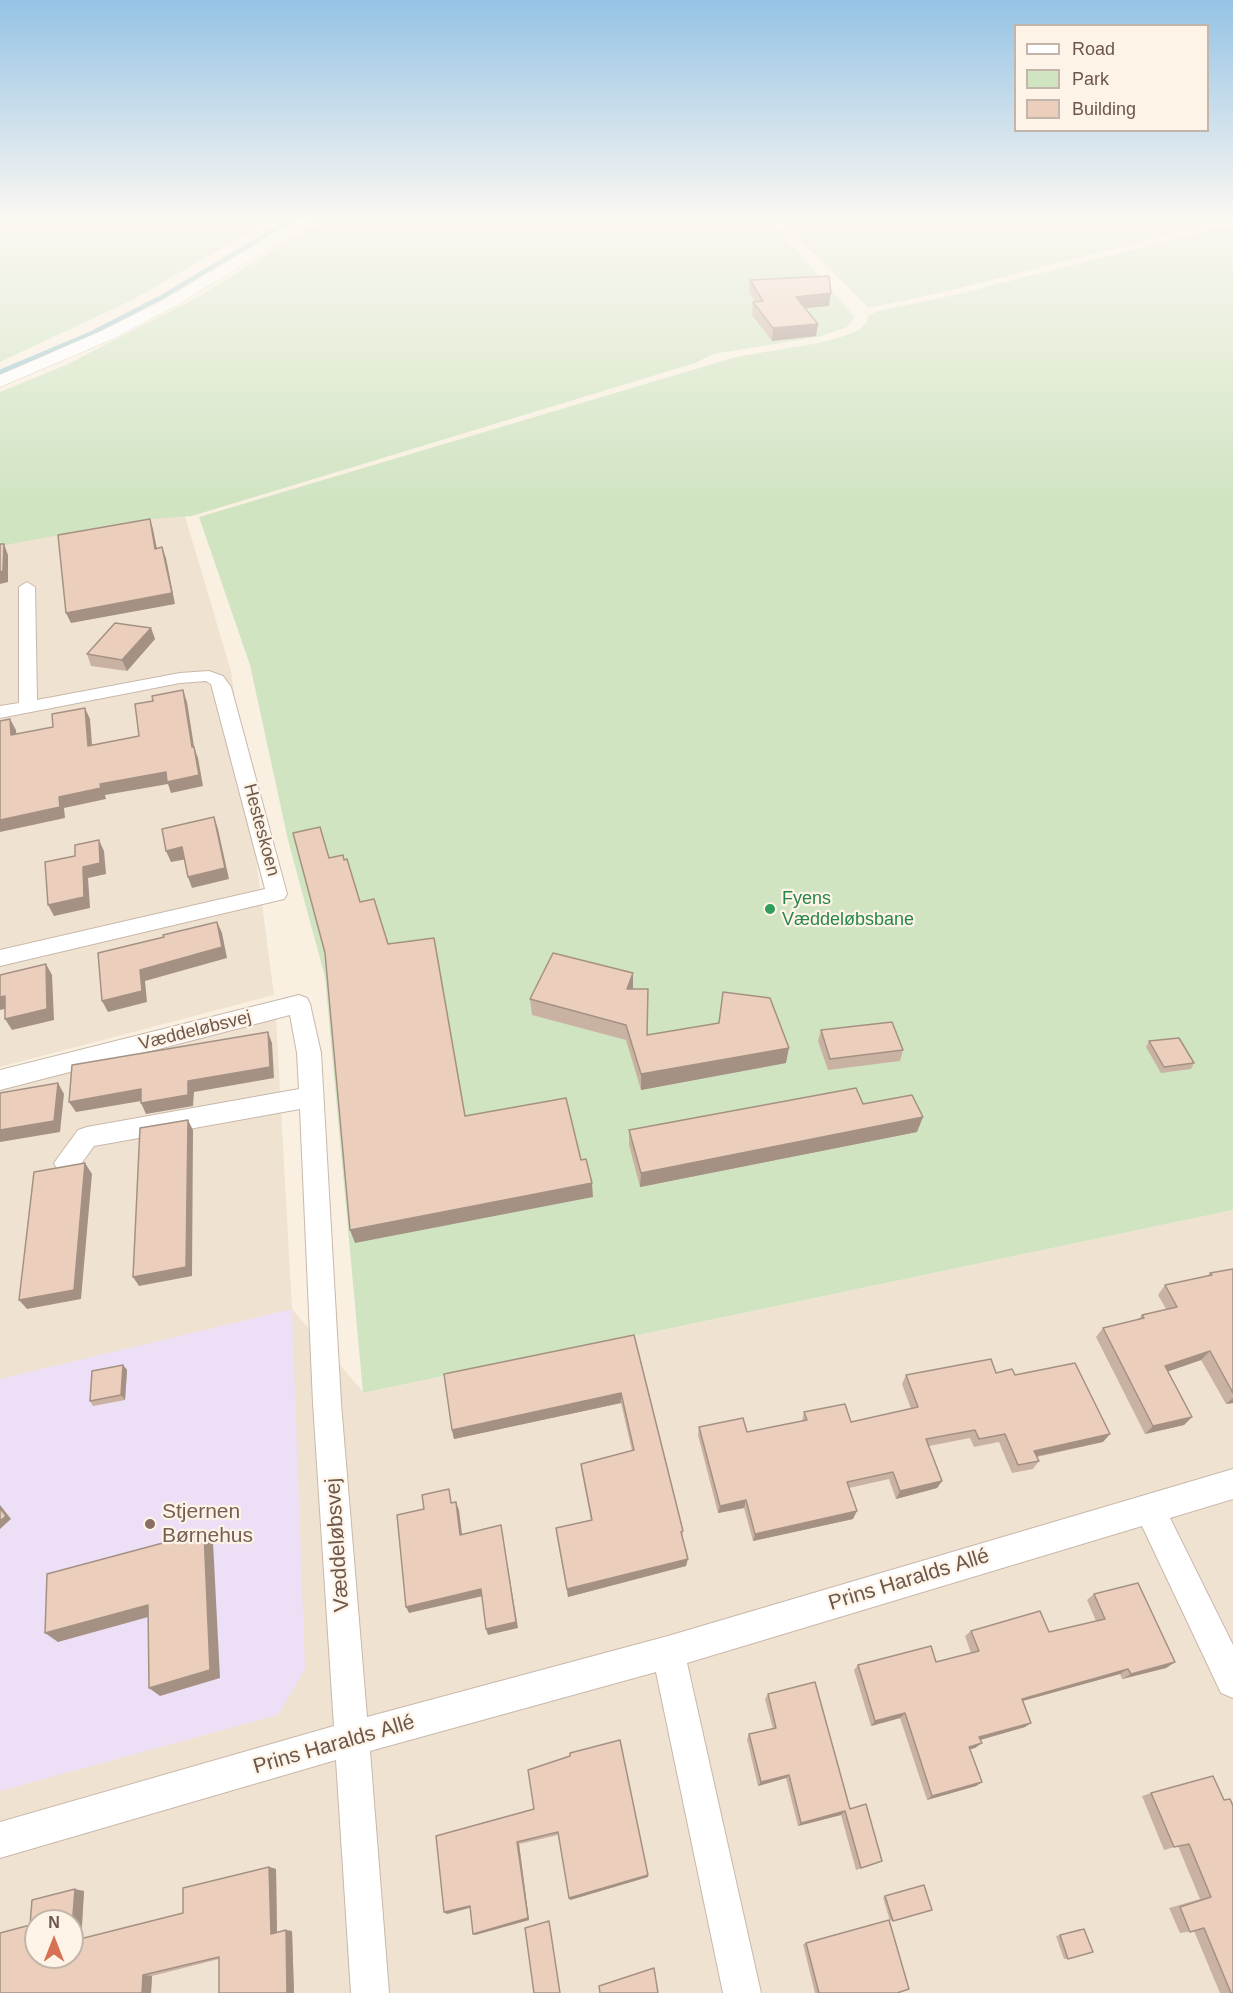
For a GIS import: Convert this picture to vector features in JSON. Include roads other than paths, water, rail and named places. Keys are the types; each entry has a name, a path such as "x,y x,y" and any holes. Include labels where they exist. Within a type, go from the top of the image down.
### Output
{"street":[{"path":"0,382 107,335 148,314"},
{"path":"27,587 28,707"},
{"name":"Hesteskoen","path":"0,712 180,678 209,676 217,680 222,687 277,894 0,958"},
{"name":"Væddeløbsvej","path":"0,1080 299,1004 309,1053 327,1403 370,1993"},
{"path":"67,1163 87,1137 311,1096"},
{"name":"Prins Haralds Allé","path":"0,1840 353,1738 668,1652 1233,1484"},
{"path":"1150,1509 1233,1681"},
{"path":"668,1652 742,1993"}],"waterway":[{"path":"0,372 90,334 129,314"}],"place":[{"name":"Fyens Væddeløbsbane","path":"770,909"},
{"name":"Stjernen Børnehus","path":"150,1524"}]}
